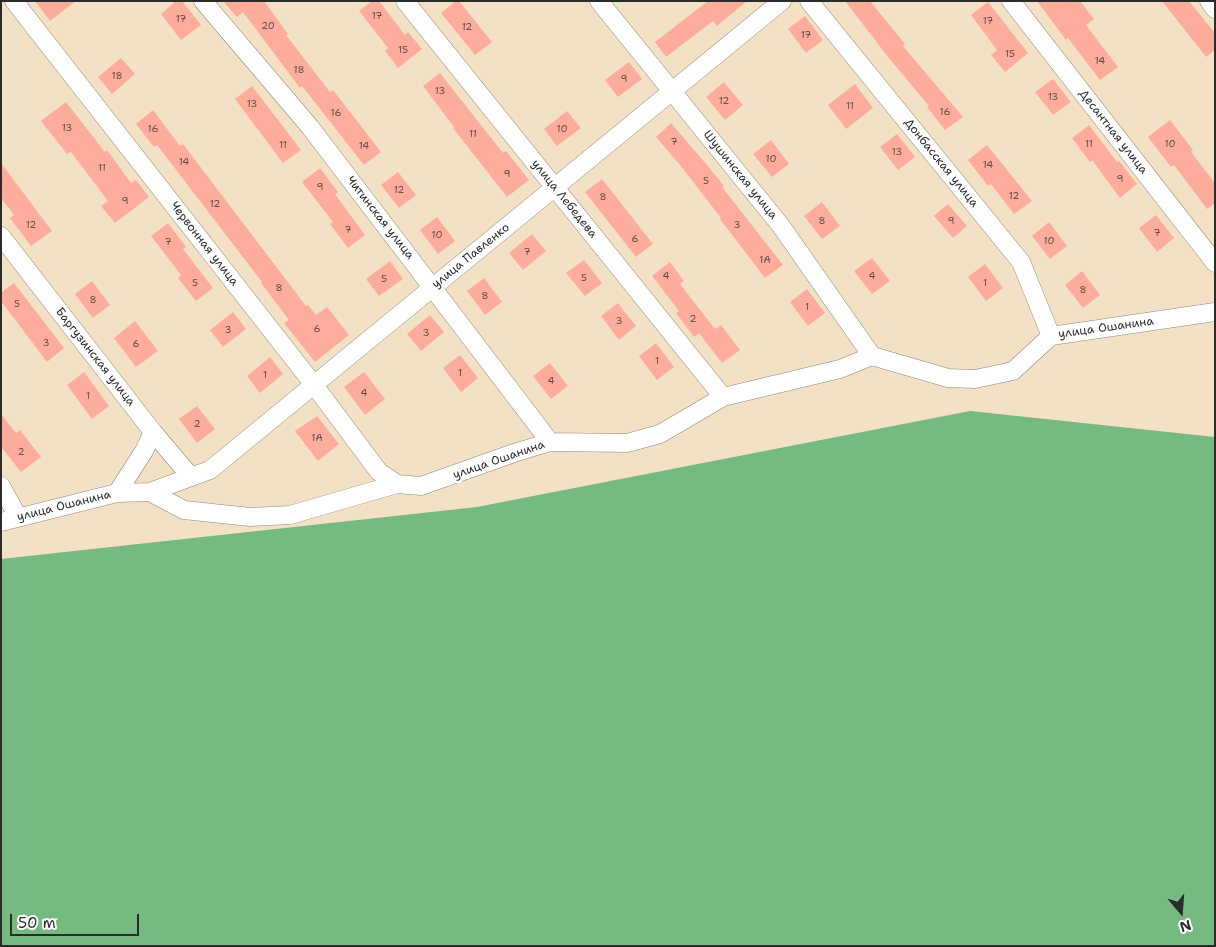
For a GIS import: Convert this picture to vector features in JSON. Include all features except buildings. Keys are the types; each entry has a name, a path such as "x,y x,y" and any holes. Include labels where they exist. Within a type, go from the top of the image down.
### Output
{"street":[{"name":"Червонная улица","path":"14,1 380,472 397,484"},
{"name":"Читинская улица","path":"203,1 310,127 550,442"},
{"name":"улица Лебедева","path":"405,1 723,397"},
{"name":"Шушинская улица","path":"599,1 781,226 872,356"},
{"name":"улица Павленко","path":"150,492 210,470 671,90 782,1"},
{"name":"Донбасская улица","path":"809,1 1021,262 1051,336"},
{"name":"Десантная улица","path":"1011,1 1215,264"},
{"path":"1209,1 1215,8"},
{"name":"Баргузинская улица","path":"1,236 153,432 191,477"},
{"name":"улица Ошанина","path":"10,520 117,493 150,492 184,510 250,517 290,515 397,484 421,486 550,442 627,443 660,434 723,397 840,368 872,356 948,378 975,379 1013,371 1051,336 1215,312"},
{"path":"117,493 144,451 153,432"},
{"path":"1,486 10,520"}],"green space":[{"path":"970,411 1215,437 1215,946 1,946 1,559 477,507"}]}
